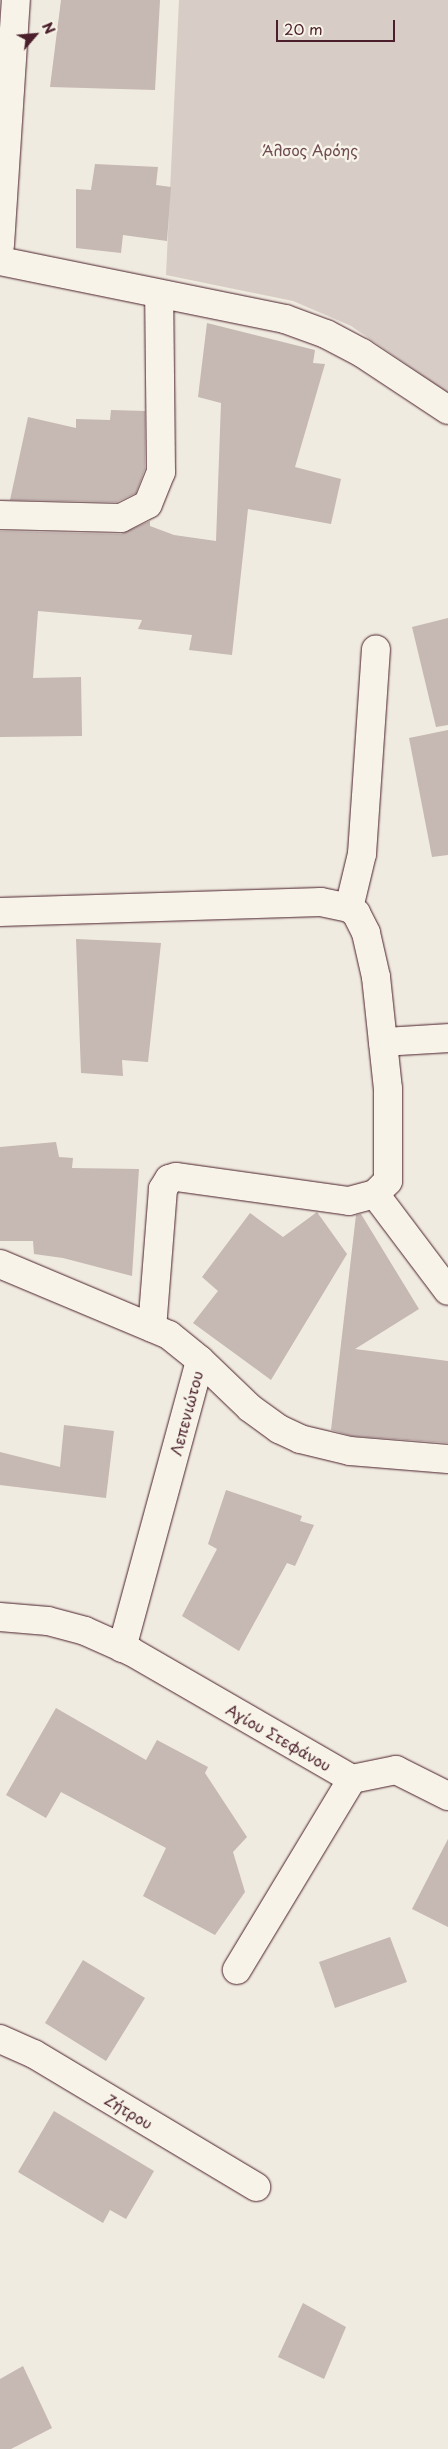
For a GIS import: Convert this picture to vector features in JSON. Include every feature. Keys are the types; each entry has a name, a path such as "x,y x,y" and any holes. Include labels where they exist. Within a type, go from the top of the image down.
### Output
{"street":[{"path":"0,245 16,0"},
{"path":"0,261 260,313 326,334 408,381 448,410"},
{"path":"0,515 121,518 148,504 161,472 159,294"},
{"path":"349,908 362,854 376,649"},
{"path":"0,912 321,902 349,908 362,923 372,955 383,1042 390,1163 388,1182 375,1194 349,1201 327,1200 176,1177 169,1179 163,1189 152,1328"},
{"path":"383,1042 448,1038"},
{"path":"375,1194 448,1291"},
{"path":"0,1264 175,1339 200,1360"},
{"name":"Λεπενιώτου","path":"122,1648 200,1360 250,1408 279,1429 300,1439 350,1451 448,1459"},
{"name":"Αγίου Στεφάνου","path":"0,1616 48,1621 85,1631 122,1648 352,1779"},
{"path":"237,1970 352,1779 396,1770 448,1796"},
{"name":"Ζήτρου","path":"0,2039 34,2054 256,2187"}],"green space":[{"name":"Άλσος Αρόης","path":"179,0 448,0 448,393 351,326 293,301 166,275"}],"building":[{"path":"61,0 160,0 155,90 50,87"},
{"path":"95,164 158,167 156,185 171,187 167,241 123,235 121,253 76,248 76,189 91,190"},
{"path":"207,323 315,350 313,363 325,364 295,467 341,479 331,524 248,509 232,655 189,650 192,635 138,629 142,620 38,611 33,678 81,677 82,736 0,737 0,531 121,534 150,521 150,526 174,535 216,541 221,403 198,397"},
{"path":"111,410 145,411 145,469 136,493 117,502 10,500 28,417 76,428 76,419 110,420"},
{"path":"448,618 448,725 436,727 412,627"},
{"path":"448,730 448,855 432,857 409,738"},
{"path":"76,939 161,943 148,1062 122,1060 123,1076 81,1073"},
{"path":"56,1142 59,1157 73,1158 72,1168 139,1169 132,1276 63,1258 34,1254 33,1241 0,1241 0,1147"},
{"path":"317,1212 347,1254 271,1380 193,1323 218,1291 202,1277 250,1213 283,1237"},
{"path":"361,1214 419,1309 355,1349 448,1361 448,1443 352,1436 331,1430 356,1215"},
{"path":"64,1425 114,1431 106,1498 0,1485 0,1452 60,1467"},
{"path":"226,1490 302,1516 300,1521 314,1525 295,1566 287,1563 239,1651 182,1616 217,1549 208,1544"},
{"path":"56,1708 146,1760 157,1740 208,1767 205,1773 247,1837 233,1852 245,1892 215,1935 143,1896 166,1848 61,1792 46,1818 6,1795"},
{"path":"448,1839 448,1927 412,1909"},
{"path":"390,1937 407,1982 335,2008 319,1962"},
{"path":"83,1960 145,1998 106,2061 45,2023"},
{"path":"54,2111 154,2171 126,2219 110,2210 103,2223 18,2172"},
{"path":"303,2303 346,2327 324,2379 278,2357"},
{"path":"23,2366 52,2428 11,2449 0,2449 0,2379"}]}
